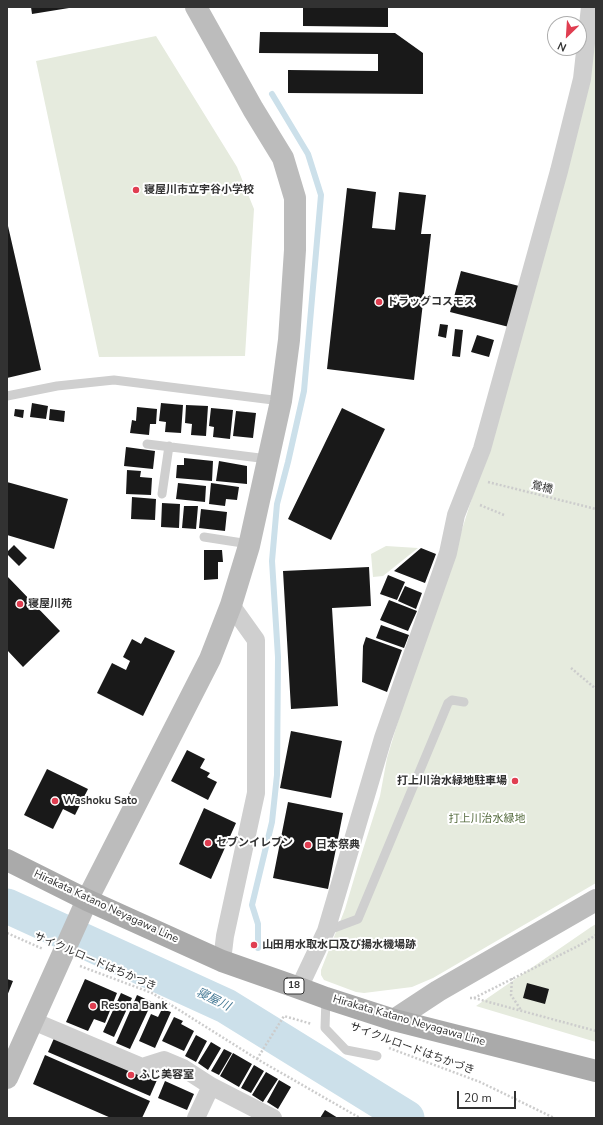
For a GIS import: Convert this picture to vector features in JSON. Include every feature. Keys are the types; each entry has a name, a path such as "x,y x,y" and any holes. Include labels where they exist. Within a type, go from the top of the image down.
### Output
{"main road":[{"name":"Hirakata Katano Neyagawa Line","path":"7,860 83,909 222,961 326,998 394,1020 596,1071"}],"street":[{"path":"7,1078 83,909 210,660 231,605 249,544 281,402 289,340 295,250 295,198 283,158 196,7"},
{"path":"299,988 326,930 383,738 448,553 456,515 482,449 559,171 582,79 590,7"},
{"path":"222,961 224,936 256,793 256,640 231,605"},
{"path":"394,1020 438,991 596,900"},
{"path":"33,1021 142,1067 164,1060 183,1068 211,1086 273,1118"},
{"path":"196,1118 211,1086"}],"lane":[{"path":"7,396 57,386 114,380 281,402"},
{"path":"147,444 268,459"},
{"path":"162,494 169,446"},
{"path":"204,537 249,544"},
{"path":"326,930 358,918 448,703 452,700 464,702"},
{"path":"326,998 325,1028 346,1050 377,1056"}],"path":[{"name":"鶯橋","path":"485,482 596,509"},
{"path":"477,504 504,514"},
{"path":"571,668 596,690"},
{"name":"サイクルロードはちかづき","path":"7,933 62,958 152,993 257,1059 360,1118"},
{"path":"596,935 474,998 596,1030"},
{"path":"512,978 511,995 522,1011"},
{"path":"257,1059 284,1016 325,1028"},
{"name":"サイクルロードはちかづき","path":"385,1046 480,1082 554,1118"}],"green space":[{"name":"打上川治水緑地","path":"596,7 596,883 433,978 412,987 364,993 356,992 324,980 321,975 321,970 345,909 380,796 387,758 415,665 458,542 497,419 584,56 587,56 587,44"},
{"path":"156,36 237,167 254,209 245,356 99,357 36,61"},
{"path":"386,546 418,548 383,576 373,577 371,554"},
{"path":"596,924 596,1042 476,1006 591,927"}],"building":[{"path":"31,7 69,7 69,8 32,14"},
{"path":"303,7 388,7 388,27 303,26"},
{"path":"260,32 395,33 423,53 423,94 288,93 288,70 378,71 378,54 259,53"},
{"name":"ドラッグコスモス","path":"347,188 376,192 372,228 395,230 399,192 426,195 421,234 431,234 414,380 327,369"},
{"path":"8,226 41,370 7,378 7,227"},
{"path":"461,271 519,286 509,327 450,312"},
{"path":"440,324 448,325 446,338 438,336"},
{"path":"455,329 463,330 460,357 452,356"},
{"path":"477,335 494,340 489,357 471,352"},
{"path":"32,403 48,406 46,419 30,417"},
{"path":"161,403 183,405 181,433 165,432 166,422 159,421"},
{"path":"186,405 208,406 206,436 191,435 192,424 185,423"},
{"path":"137,407 157,409 156,424 150,424 149,435 130,433 132,420 136,421"},
{"path":"211,408 233,410 230,439 213,437 214,427 209,426"},
{"path":"342,408 385,429 331,540 288,519"},
{"path":"15,409 24,410 23,418 14,416"},
{"path":"50,409 65,411 64,422 49,420"},
{"path":"236,411 256,413 253,438 233,436"},
{"path":"126,447 155,451 153,469 124,466"},
{"path":"184,458 213,461 212,481 176,478 177,465 184,465"},
{"path":"219,461 247,466 247,484 216,481"},
{"path":"127,470 141,471 140,477 152,478 151,495 126,494"},
{"path":"7,482 68,499 54,549 7,535"},
{"path":"178,483 206,486 205,502 176,499"},
{"path":"211,483 239,487 237,500 226,499 225,506 209,504"},
{"path":"132,497 156,499 155,520 131,519"},
{"path":"162,503 180,504 179,528 161,527"},
{"path":"184,506 198,506 196,529 182,528"},
{"path":"201,509 227,512 225,531 199,528"},
{"path":"14,545 27,558 19,566 7,554 7,552"},
{"path":"421,548 436,554 425,583 394,571"},
{"path":"204,550 222,550 223,562 218,562 218,579 204,580"},
{"path":"369,567 371,606 332,608 338,706 291,709 283,571"},
{"path":"388,575 405,582 397,600 380,594"},
{"name":"寝屋川苑","path":"7,576 60,631 23,667 7,650"},
{"path":"405,586 422,593 416,609 398,601"},
{"path":"389,600 417,611 408,631 380,620"},
{"path":"381,625 409,635 404,648 376,638"},
{"path":"145,637 175,651 143,716 97,693 112,663 126,670 130,661 123,657 132,639 141,644"},
{"path":"366,637 402,650 387,692 362,682 363,646"},
{"path":"291,731 342,741 331,798 280,788"},
{"path":"187,750 205,759 200,768 210,773 207,777 217,782 208,800 171,781"},
{"path":"47,769 88,789 75,815 63,809 53,829 24,815"},
{"name":"日本祭典","path":"288,802 343,813 328,889 273,878"},
{"name":"セブンイレブン","path":"204,808 236,823 211,879 179,864"},
{"path":"7,979 13,981 7,996"},
{"name":"Resona Bank","path":"85,979 117,993 105,1023 94,1019 88,1031 66,1022"},
{"path":"527,983 549,989 545,1004 523,998"},
{"path":"121,993 132,998 114,1037 103,1032"},
{"path":"137,995 152,1002 130,1049 116,1043"},
{"path":"162,1009 171,1012 155,1048 139,1041 151,1014 158,1017"},
{"path":"174,1017 183,1021 181,1024 194,1031 184,1051 162,1041"},
{"path":"196,1035 207,1041 196,1062 185,1056"},
{"path":"55,1036 157,1080 150,1096 48,1052"},
{"path":"211,1042 221,1048 208,1070 198,1063"},
{"path":"224,1049 232,1053 219,1075 211,1071"},
{"path":"233,1053 252,1064 239,1087 220,1076"},
{"path":"45,1055 150,1101 142,1118 111,1118 33,1084"},
{"path":"254,1065 264,1071 251,1093 241,1088"},
{"path":"266,1072 278,1079 263,1102 252,1095"},
{"path":"279,1080 291,1087 278,1109 267,1102"},
{"path":"165,1081 194,1094 187,1110 158,1098"},
{"path":"325,1110 338,1118 320,1118"}],"waterway":[{"path":"258,948 258,924 252,905 272,822 277,775 278,657 272,561 277,504 304,391 321,195 308,154 272,94"},
{"name":"寝屋川","path":"7,906 226,1006 407,1118"}],"place":[{"name":"寝屋川市立宇谷小学校","path":"136,190"},
{"name":"ドラッグコスモス","path":"379,302"},
{"name":"寝屋川苑","path":"20,604"},
{"name":"打上川治水緑地駐車場","path":"515,781"},
{"name":"Washoku Sato","path":"55,801"},
{"name":"セブンイレブン","path":"208,843"},
{"name":"日本祭典","path":"308,845"},
{"name":"山田用水取水口及び揚水機場跡","path":"254,945"},
{"name":"Resona Bank","path":"93,1006"},
{"name":"ふじ美容室","path":"131,1075"}]}
